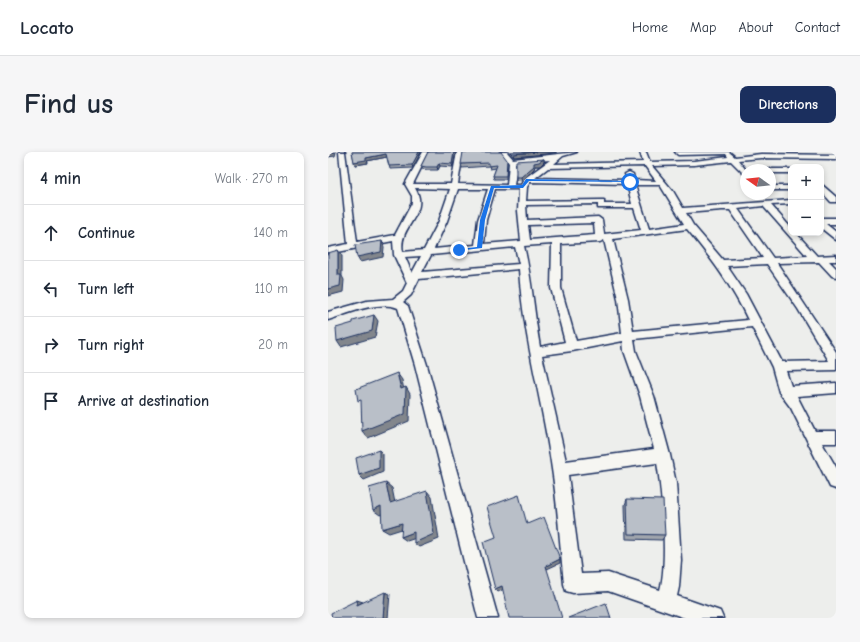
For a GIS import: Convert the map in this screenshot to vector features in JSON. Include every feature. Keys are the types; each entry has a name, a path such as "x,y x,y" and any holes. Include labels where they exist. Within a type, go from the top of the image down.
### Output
{"street":[{"path":"342,152 353,245"},
{"path":"409,186 426,152"},
{"path":"397,302 407,293 443,221 453,195 453,187 460,152"},
{"path":"503,152 512,161 514,168 510,186"},
{"path":"512,161 574,152"},
{"path":"643,152 647,164 660,183 670,193 689,226 720,263 741,294 778,367 786,392 796,405 811,437 836,482"},
{"path":"677,153 727,152 740,167"},
{"path":"677,153 684,163"},
{"path":"547,166 623,162 647,164 684,163 732,159 759,154 794,157 820,154 836,157"},
{"path":"560,155 528,180 523,186 523,243 526,294 535,352 560,469 573,584 608,582 713,618"},
{"path":"794,157 801,164"},
{"path":"623,162 646,231"},
{"path":"776,171 788,171"},
{"path":"528,180 573,187 600,181 660,183"},
{"path":"600,181 601,204 598,220 623,299 630,351 647,396 663,455 668,490 672,560 670,586 666,601"},
{"path":"409,186 523,186"},
{"path":"409,186 416,196 416,203 398,237 397,244 400,255 414,280"},
{"path":"479,248 482,220 492,187"},
{"path":"572,202 573,187"},
{"path":"776,188 788,188"},
{"path":"824,190 835,200"},
{"path":"766,200 788,230"},
{"path":"824,200 835,200"},
{"path":"522,203 572,202 637,206"},
{"path":"681,211 733,208 768,203 788,202"},
{"path":"733,208 832,346 836,364 778,367"},
{"path":"524,224 598,220"},
{"path":"824,222 836,221"},
{"path":"782,223 788,222"},
{"path":"824,225 836,238"},
{"path":"400,255 523,243 604,238 689,226"},
{"path":"794,236 836,274"},
{"path":"328,251 398,237"},
{"path":"558,242 556,288 572,347"},
{"path":"720,263 836,258"},
{"path":"414,280 524,266"},
{"path":"328,316 385,301 397,302 403,306 421,365 488,618"},
{"path":"535,352 572,347 627,336 721,325 756,323"},
{"path":"786,392 836,388"},
{"path":"811,437 836,437"},
{"path":"560,469 663,455"}],"building":[{"path":"352,152 419,152 412,165 389,166 386,154 354,162"},
{"path":"428,152 454,152 452,164 439,163 437,167 421,166"},
{"path":"463,152 501,152 507,160 506,176 493,176 497,165 489,166 489,163 461,164"},
{"path":"511,152 536,152 513,154"},
{"path":"544,159 534,163 534,166 521,177 516,177 516,161"},
{"path":"382,241 381,252 357,257 355,245"},
{"path":"338,250 338,275 341,275 340,286 328,289 328,253"},
{"path":"374,315 372,331 337,341 336,328"},
{"path":"397,373 401,389 406,387 405,414 362,431 361,400 358,401 356,389"},
{"path":"379,450 379,468 359,475 356,458"},
{"path":"386,483 390,503 427,491 434,534 414,543 414,532 401,537 402,523 382,529 381,506 373,510 369,488"},
{"path":"519,495 527,524 544,517 560,559 546,566 562,618 509,618 502,586 495,589 483,542 496,537 487,507"},
{"path":"627,499 663,500 665,535 628,534"},
{"path":"385,592 383,618 332,618 331,613 357,600 357,605"},
{"path":"606,603 611,618 568,618"}],"route":[{"path":"459,250 479,248 482,220 492,187 523,186 528,180 630,182"}]}
